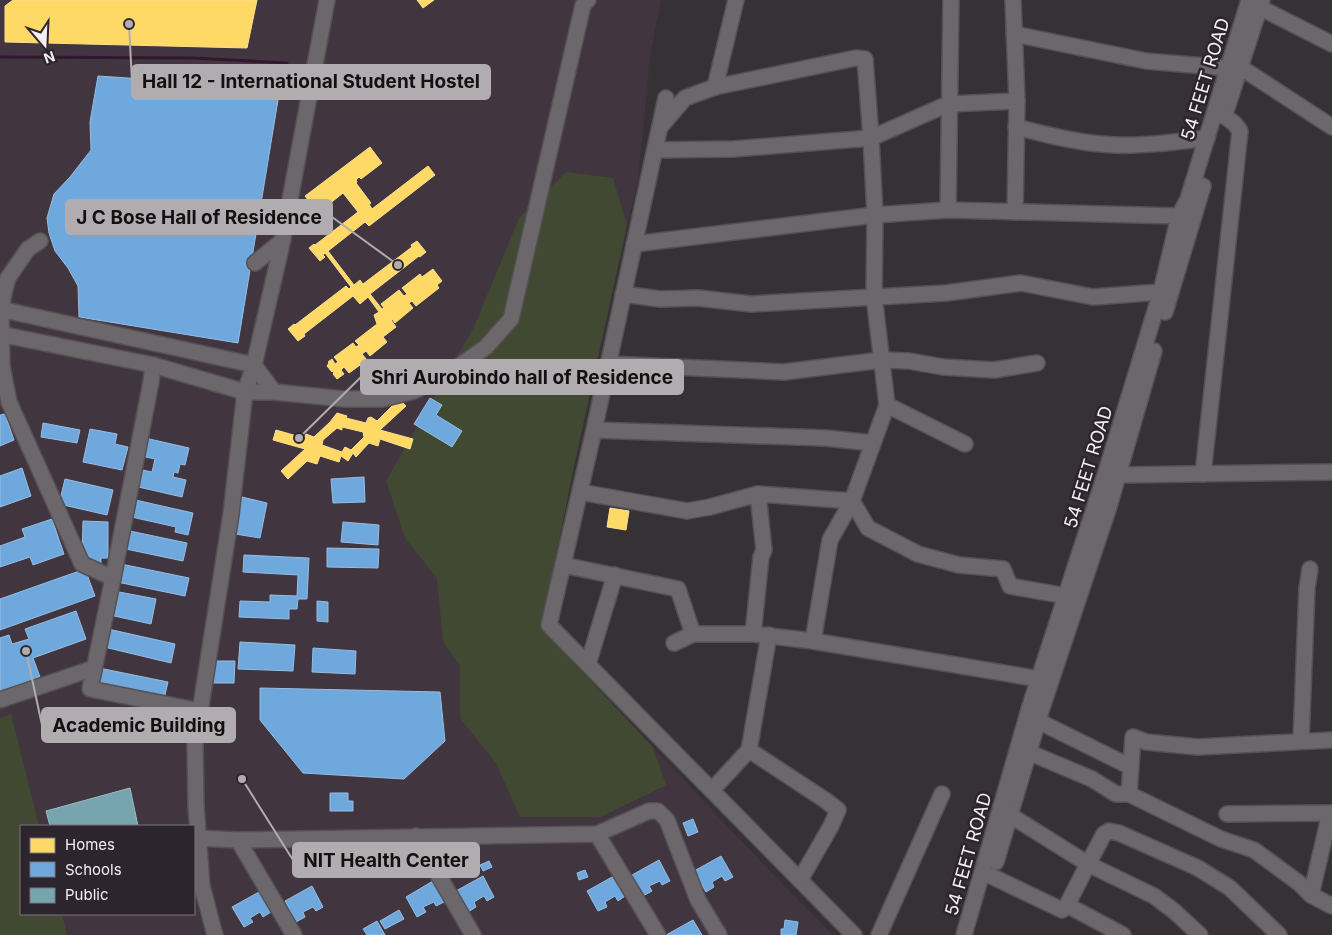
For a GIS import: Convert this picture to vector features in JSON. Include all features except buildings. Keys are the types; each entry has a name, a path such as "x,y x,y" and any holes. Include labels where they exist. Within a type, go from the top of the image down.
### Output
{"street":[{"path":"215,935 202,886 198,838 195,744 231,514 244,392 254,365 283,240 327,0"},
{"path":"1,334 153,365 244,392 274,392 345,399 382,399 414,391 448,374 486,347 511,318 583,5 588,0"},
{"path":"715,87 736,0"},
{"path":"948,210 948,104 952,30 951,0"},
{"path":"1013,0 1016,101 1015,212"},
{"path":"1254,4 1332,44"},
{"name":"54 FEET ROAD","path":"965,932 991,876 1028,752 1108,510 1113,472 1179,216 1188,199 1207,138 1234,67 1254,4"},
{"path":"1014,34 1146,61 1234,67 1332,126"},
{"path":"659,129 685,98 715,87 856,58 865,59 875,216 874,296 886,405 874,443 852,500 830,540 813,641"},
{"name":"54 FEET ROAD","path":"965,932 1039,679 1066,596 1113,472 1148,369 1224,116 1234,67"},
{"path":"666,98 594,430 549,625 854,935"},
{"path":"654,150 733,149 871,138 948,104 1016,101"},
{"path":"1203,474 1240,131 1234,123 1224,116"},
{"path":"1016,127 1074,140 1114,145 1148,145 1207,138"},
{"path":"634,244 875,216 948,210 1179,216"},
{"path":"40,240 28,249 8,278 0,309 5,404 82,564 113,578"},
{"path":"255,262 283,240"},
{"path":"623,294 660,299 698,298 751,304 946,293 1021,283 1093,297 1160,292"},
{"path":"0,309 254,365 274,392"},
{"path":"40,342 83,327"},
{"path":"608,364 784,372 882,360 908,360 943,367 985,370 1007,368 1031,358"},
{"path":"153,365 90,689 200,711"},
{"path":"886,405 965,444"},
{"path":"594,430 825,438 874,443"},
{"path":"1113,472 1203,474 1332,472"},
{"path":"580,492 687,511 710,508 758,494 852,500"},
{"path":"753,634 760,558 764,550 758,494"},
{"path":"852,500 868,528 918,554 959,565 1003,569 1010,586 1066,596"},
{"path":"563,565 678,589 693,634"},
{"path":"1302,742 1307,588 1310,569"},
{"path":"588,664 615,575"},
{"path":"674,643 693,634 753,634 813,641 1039,679"},
{"path":"712,790 749,750 768,636"},
{"path":"0,700 94,668"},
{"path":"1038,721 1131,767"},
{"path":"1129,794 1133,737 1146,742 1198,747 1332,740"},
{"path":"749,750 838,810 800,880"},
{"path":"1028,752 1092,779 1116,794 1129,794 1221,839 1254,850 1299,883 1311,895 1332,906"},
{"path":"879,935 942,794"},
{"path":"198,838 238,840 597,834 648,811 658,811 667,820 698,900 719,935"},
{"path":"1227,814 1331,813 1311,895"},
{"path":"1010,815 1088,864 1154,896 1174,910 1200,935"},
{"path":"991,876 1062,910 1067,906 1104,834 1109,831 1119,833 1198,868 1230,888 1278,935"},
{"path":"597,834 658,935"},
{"path":"416,836 473,935"},
{"path":"238,840 294,935"},
{"path":"1067,906 1123,935"}],"shaded area":[{"path":"0,0 661,0 651,51 638,179 576,457 541,628 592,687 653,747 833,935 0,935"}],"green space":[{"path":"566,172 613,178 627,225 541,628 653,747 666,785 601,817 520,817 496,763 460,718 460,666 443,642 437,578 405,538 386,481 474,327 519,218"},
{"path":"11,714 39,825 20,825 20,915 62,915 67,935 0,935 0,718"}],"waterway":[{"path":"0,57 193,58 287,63"}],"place":[{"name":"Hall 12 - International Student Hostel","path":"129,24"},
{"name":"J C Bose Hall of Residence","path":"398,265"},
{"name":"Shri Aurobindo hall of Residence","path":"299,438"},
{"name":"Academic Building","path":"26,651"},
{"name":"NIT Health Center","path":"242,779"}]}
